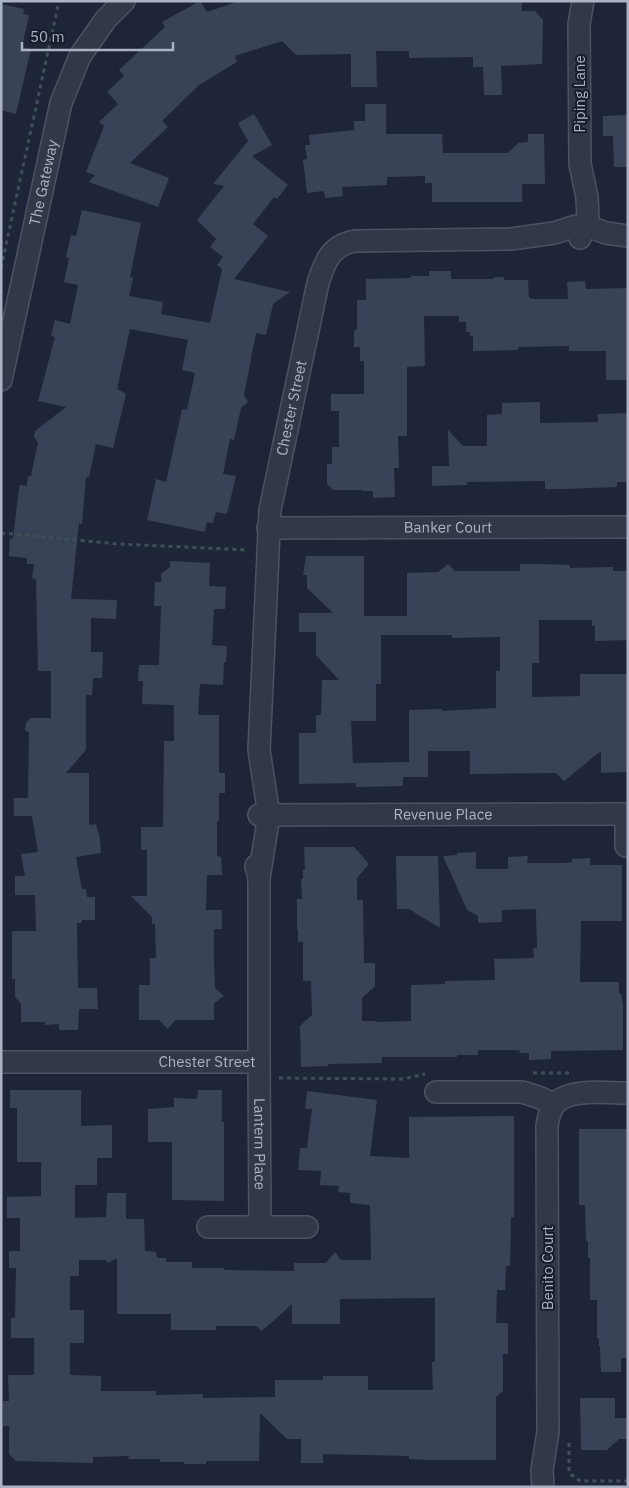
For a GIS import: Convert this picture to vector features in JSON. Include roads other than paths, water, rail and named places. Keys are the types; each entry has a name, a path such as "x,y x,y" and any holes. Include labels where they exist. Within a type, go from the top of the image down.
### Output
{"street":[{"name":"The Gateway","path":"1,380 61,103 80,56 106,19 124,1"},
{"name":"Piping Lane","path":"575,1 579,24 580,164 574,195 574,219 580,230"},
{"name":"Piping Lane","path":"579,24 583,1"},
{"name":"Chester Street","path":"580,230 599,242 628,243"},
{"name":"Chester Street","path":"1,1062 259,1062 259,878 264,815 260,750 268,528 274,489 318,283 327,260 333,251 345,242 370,240 511,239 538,244 554,243 580,230 628,236"},
{"name":"Banker Court","path":"268,528 628,527"},
{"name":"Revenue Place","path":"264,815 627,814 626,846"},
{"name":"Lantern Place","path":"259,1062 260,1227"},
{"path":"436,1092 522,1092 541,1098 554,1105 568,1095 628,1093"},
{"name":"Benito Court","path":"554,1105 549,1115 547,1126 558,1434 554,1470 555,1487"},
{"path":"208,1227 307,1227"},
{"name":"Benito Court","path":"543,1487 542,1470 558,1434"}]}
